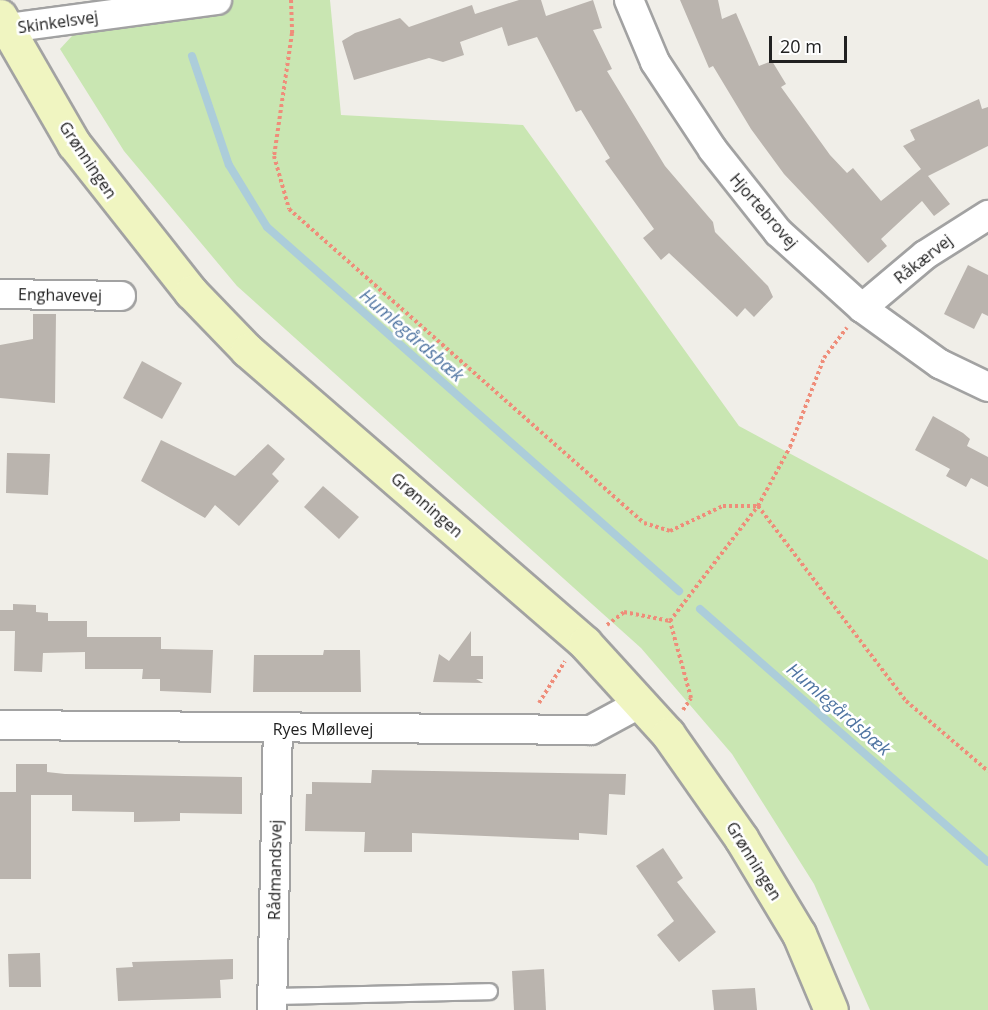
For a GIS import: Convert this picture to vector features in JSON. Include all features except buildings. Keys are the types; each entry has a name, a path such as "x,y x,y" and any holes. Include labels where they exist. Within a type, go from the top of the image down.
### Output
{"street":[{"name":"Skinkelsvej","path":"2,24 218,0"},
{"name":"Hjortebrovej","path":"629,0 656,62 713,150 778,232 862,308 940,364 988,387"},
{"name":"Grønningen","path":"2,24 74,144 126,215 206,307 247,350 585,643 668,734 741,838 794,925 831,1010"},
{"name":"Råkærvej","path":"862,308 925,255 988,215"},
{"name":"Enghavevej","path":"0,294 121,296"},
{"name":"Ryes Møllevej","path":"0,725 591,730 639,704"},
{"name":"Rådmandsvej","path":"272,1003 278,729"}],"lane":[{"path":"272,1003 489,991"}],"path":[{"path":"291,0 292,33 274,156 289,210 644,523 670,531 723,506 759,506"},
{"path":"669,621 759,506 790,447 824,358 862,308"},
{"path":"759,506 906,701 988,771"},
{"path":"525,730 557,668 624,612 669,621"},
{"path":"668,734 691,698 669,621"}],"green space":[{"path":"105,0 330,0 341,115 523,125 739,426 988,560 988,1010 870,1010 814,884 732,754 641,648 237,286 124,151 60,49"}],"waterway":[{"name":"Humlegårdsbæk","path":"192,56 229,165 267,227 679,591"},
{"name":"Humlegårdsbæk","path":"700,609 988,862"}]}
